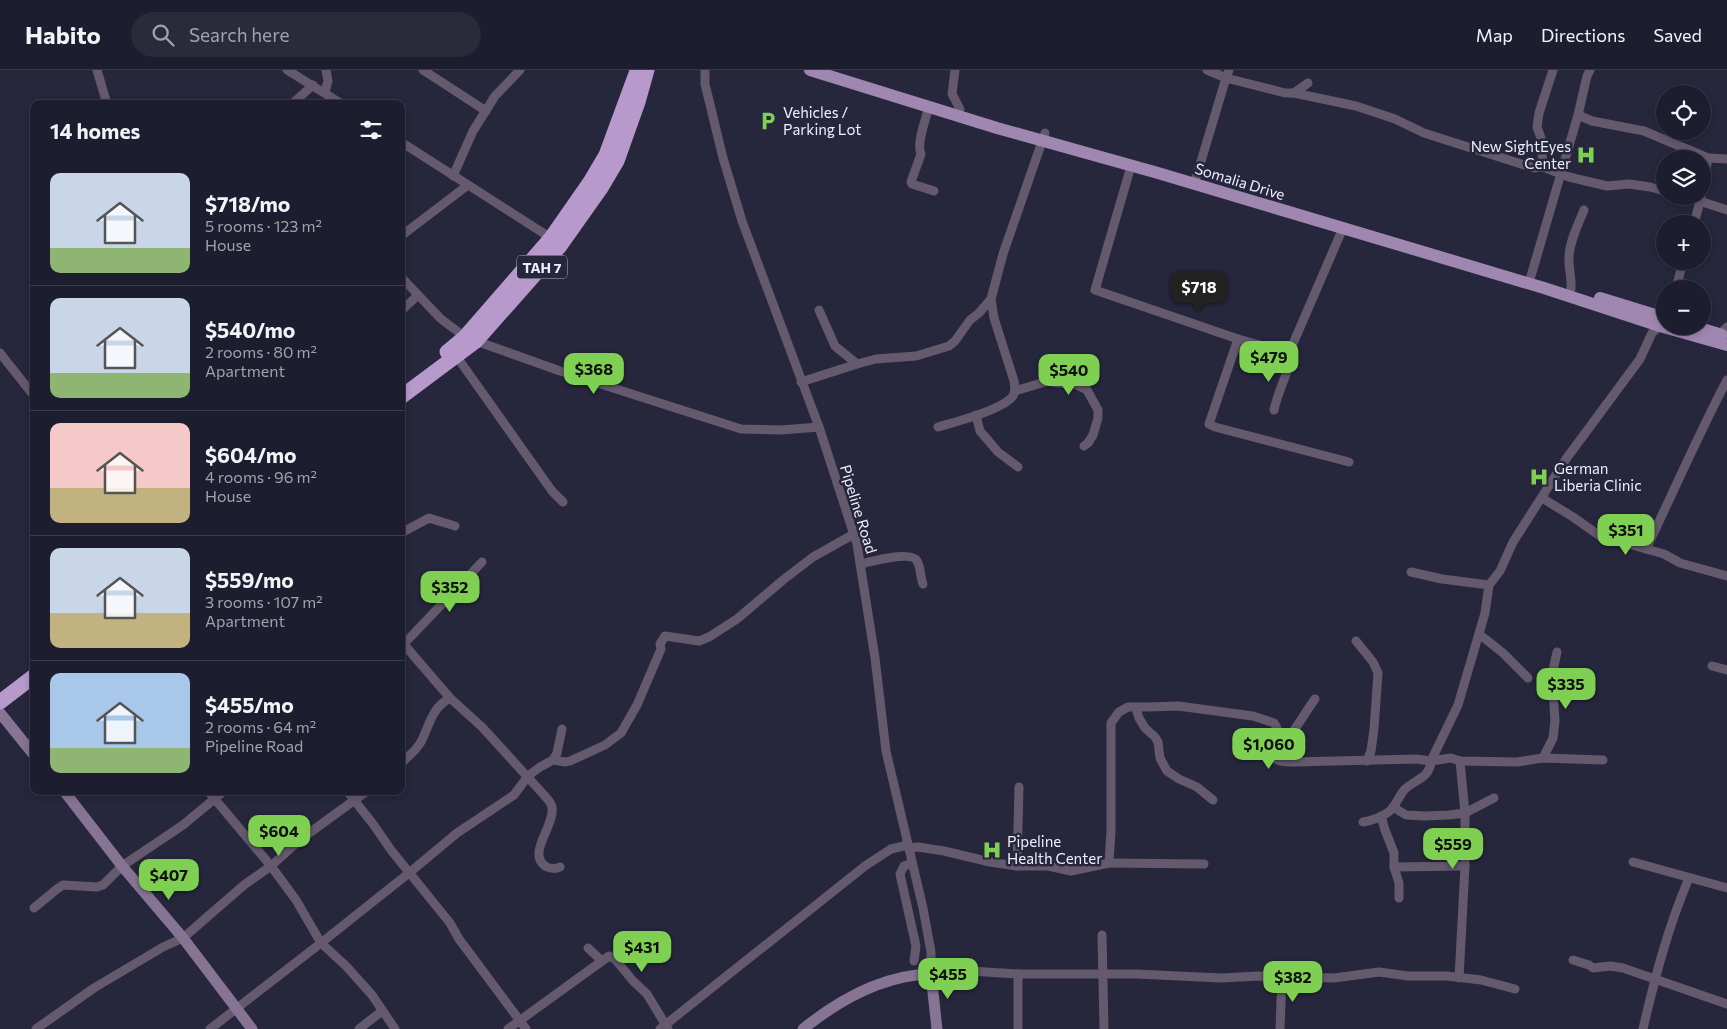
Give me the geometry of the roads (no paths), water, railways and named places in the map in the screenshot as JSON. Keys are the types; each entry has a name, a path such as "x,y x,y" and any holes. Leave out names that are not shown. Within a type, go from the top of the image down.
{"highway":[{"name":"TAH 7","path":"405,394 457,357 551,238 590,182 606,155 637,70"},
{"name":"TAH 7","path":"405,383 471,339 560,246 617,161 647,70"},
{"path":"0,702 30,679"},
{"path":"0,714 30,692"}],"main road":[{"name":"Somalia Drive","path":"810,70 929,107 1196,178 1531,276 1656,319"},
{"name":"Somalia Drive","path":"833,70 960,109 1131,166 1656,320"},
{"path":"1711,331 1725,336"},
{"path":"1711,333 1725,336"}],"street":[{"path":"97,70 106,100"},
{"path":"287,70 336,100"},
{"path":"325,92 328,80 326,70"},
{"path":"423,70 486,111"},
{"path":"453,176 473,132 495,96 520,70"},
{"name":"Pipeline Road","path":"705,70 705,84 723,158 742,220 802,382 854,534 875,658 886,751 909,846 931,952 937,1029"},
{"path":"955,70 952,94 960,109"},
{"path":"1207,70 1228,74 1285,93 1294,93 1356,106 1395,118 1424,133 1461,146 1534,168 1544,167 1561,174 1607,186 1629,184 1656,188"},
{"path":"1544,167 1538,127 1539,113 1553,70"},
{"path":"1531,276 1590,70"},
{"path":"1196,178 1228,74"},
{"path":"1294,93 1308,83"},
{"path":"296,100 313,85"},
{"path":"929,107 920,143 919,150 921,154 911,182 934,192"},
{"path":"1578,115 1592,122 1644,131 1689,150"},
{"path":"938,427 976,416 1004,403 1014,395 1014,381 994,318 992,299 994,285 1006,246 1044,137"},
{"path":"405,145 551,238"},
{"path":"1711,158 1727,159"},
{"path":"1131,166 1095,290 1238,339 1289,353"},
{"path":"405,233 468,185"},
{"path":"1711,203 1727,210"},
{"path":"1571,289 1569,256 1573,234 1584,210"},
{"path":"1274,410 1278,393 1290,366 1291,356 1289,353 1343,228"},
{"path":"405,281 441,318 471,339 560,371 648,400 688,410 741,429 818,428"},
{"path":"405,307 418,295"},
{"path":"802,382 857,364 916,356 948,346 955,341 970,320 992,299"},
{"path":"819,310 835,346 857,364"},
{"path":"1363,822 1381,816 1393,807 1405,789 1427,774 1430,761 1458,705 1479,634 1488,598 1489,585 1500,571 1513,542 1566,460 1640,359 1652,333 1656,329"},
{"path":"1238,339 1210,424 1349,462"},
{"path":"0,353 30,391"},
{"path":"457,357 552,491 563,502"},
{"path":"1646,549 1685,463 1727,380"},
{"path":"1015,391 1048,381 1075,384 1087,390 1098,410 1098,418 1093,435 1084,446"},
{"path":"976,416 980,431 998,452 1018,467"},
{"path":"1542,498 1600,536 1664,554 1680,563 1727,576"},
{"path":"405,531 429,518 454,526"},
{"path":"552,760 570,761 605,745 621,733 637,705 661,649 660,644 665,636 700,641 710,637 737,619 813,557 854,534"},
{"path":"860,564 906,556 914,558 917,561 923,584"},
{"path":"405,641 482,562"},
{"path":"1411,572 1442,579 1489,585"},
{"path":"431,590 444,603"},
{"path":"1479,634 1503,653 1528,678"},
{"path":"1356,641 1373,662 1378,672 1374,729 1371,751 1367,761"},
{"path":"405,647 450,698 528,776 552,806 551,822 547,827 544,841 540,845 538,852 540,860 545,866 556,869 560,867"},
{"path":"1543,758 1553,738 1552,675 1557,652"},
{"path":"1712,666 1727,670"},
{"path":"405,759 418,747 426,726 441,703 450,698"},
{"path":"1284,744 1296,729 1304,713 1315,700"},
{"path":"1109,863 1111,830 1111,723 1119,712 1128,708 1178,706 1253,716 1274,723 1290,759 1294,762"},
{"path":"1136,708 1145,728 1158,742 1160,758 1167,771 1197,787 1213,800"},
{"path":"0,714 30,749"},
{"path":"210,1029 322,943 457,833 514,795 528,776 540,766 552,760 557,753 562,729"},
{"path":"1258,746 1272,758 1279,761 1294,762 1416,759 1430,761 1450,758 1460,761 1517,762 1543,758 1603,760"},
{"path":"1459,978 1465,866 1465,813 1460,761"},
{"path":"1018,866 1020,787"},
{"path":"67,795 122,866 183,938 252,1029"},
{"path":"34,908 63,886 97,887 103,885 122,866 182,825 212,795 271,866 296,900 322,943 346,966 372,996 394,1029"},
{"path":"350,795 409,873 450,923 459,939 526,1029"},
{"path":"36,1029 94,988 163,947 183,938 301,839 361,795"},
{"path":"1393,807 1406,815 1425,816 1465,813 1494,798"},
{"path":"1381,816 1394,853 1394,867 1399,882 1399,898"},
{"path":"508,1029 609,956 615,959 646,994 664,1028 865,866 892,849 909,846 918,847 990,862 1018,866 1048,866 1072,870 1109,863 1204,864"},
{"path":"1633,862 1727,888"},
{"path":"912,863 904,866 900,874 916,946 914,961"},
{"path":"1394,867 1465,866"},
{"path":"1643,1029 1650,1005 1654,978 1675,911 1689,878"},
{"path":"1102,936 1104,1029"},
{"path":"588,948 602,961"},
{"path":"1573,960 1589,964 1593,968 1616,967 1654,978 1727,1004"},
{"path":"802,1029 844,1000 871,988 904,976 953,970 1018,974 1136,974 1222,978 1258,976 1334,978 1379,972 1408,976 1447,976 1481,980 1515,990"},
{"path":"1018,974 1018,1029"},
{"path":"1280,1029 1282,976"},
{"path":"358,1029 382,1012"}],"place":[{"name":"Vehicles / Parking Lot","path":"768,121"},
{"name":"New SightEyes Center","path":"1586,155"},
{"name":"German Liberia Clinic","path":"1539,477"},
{"name":"Pipeline Health Center","path":"992,850"}]}
